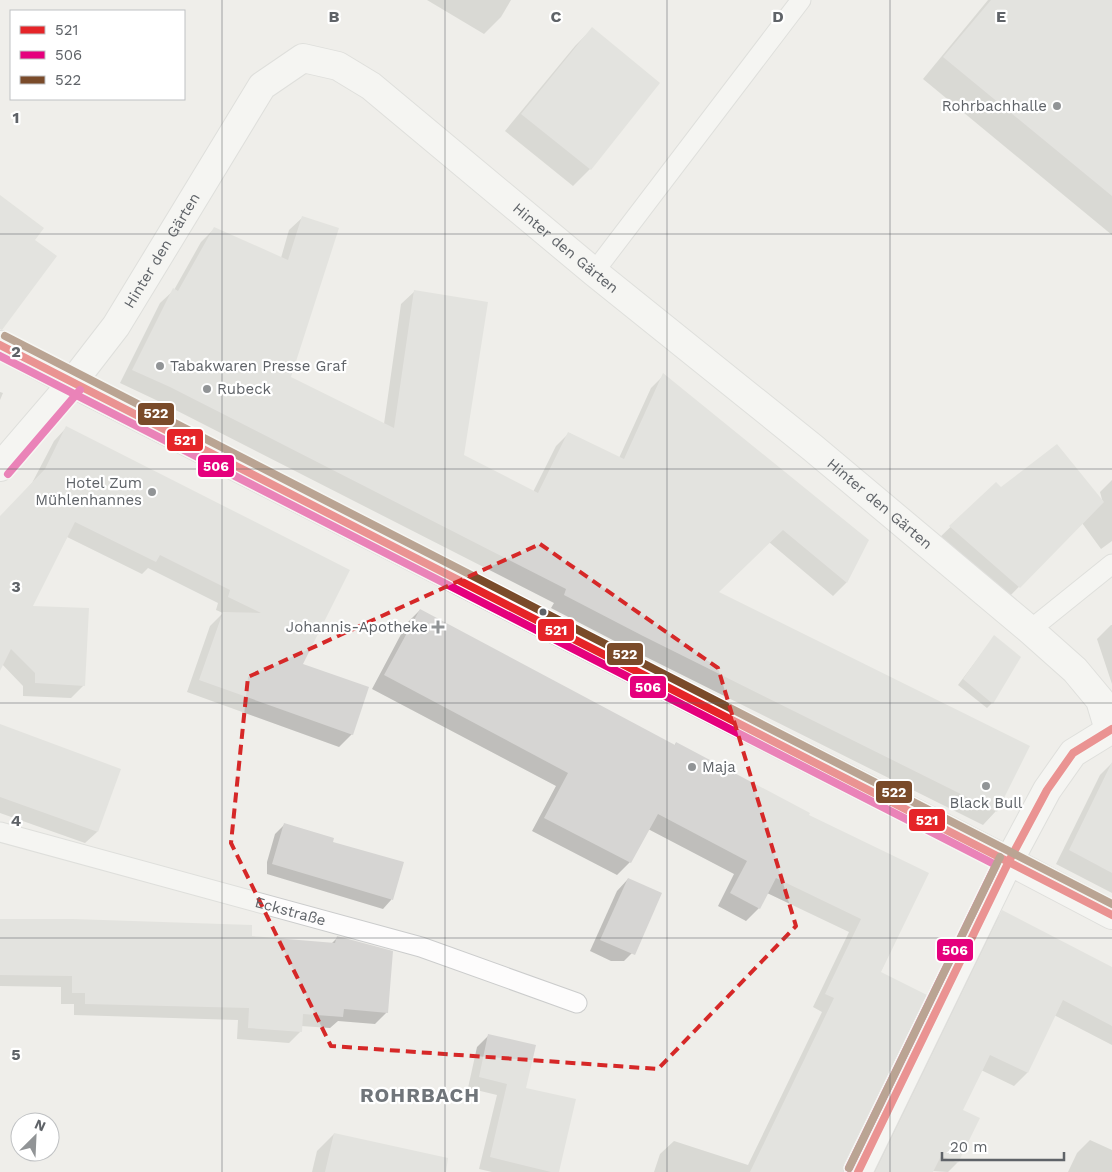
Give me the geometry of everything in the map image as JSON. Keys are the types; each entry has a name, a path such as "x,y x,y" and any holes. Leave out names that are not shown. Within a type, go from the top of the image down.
{"street":[{"name":"Hinter den Gärten","path":"72,383 116,326 262,86 303,58 338,66 371,86 594,272 813,448 1030,630 1075,670 1100,700 1110,729"},
{"path":"0,345 1112,915"},
{"path":"0,466 43,414 72,383"},
{"path":"858,1172 1008,861 1047,790 1072,753 1110,729"}],"lane":[{"path":"594,272 801,0"},
{"path":"1030,630 1112,564"},
{"name":"Eckstraße","path":"0,832 420,947 576,1003"}],"highlighted area":[{"path":"540,544 718,668 796,926 658,1069 331,1046 231,843 248,677"}],"building":[{"name":"Rohrbachhalle","path":"991,0 1112,0 1112,196 943,57"},
{"path":"592,27 660,83 591,170 521,114"},
{"path":"0,195 44,228 35,240 57,256 2,330 0,329"},
{"path":"302,216 339,228 291,377 394,428 414,290 488,302 464,455 538,493 568,432 624,459 663,373 869,540 847,583 783,530 719,592 1030,746 997,812 643,636 564,595 566,589 170,387 132,370 173,288 178,291 214,227 288,260"},
{"path":"66,426 350,570 303,664 369,687 353,735 199,680 223,612 261,613 228,597 230,590 160,555 156,562 75,522 33,606 89,608 85,686 35,683 35,673 11,649 0,671 0,516 45,469"},
{"path":"1057,444 1104,502 1020,588 949,526 996,482 1001,487"},
{"path":"420,609 675,745 676,742 810,813 809,815 929,873 881,972 927,995 844,1165 843,1172 750,1172 834,998 825,994 861,919 776,878 760,909 730,893 747,861 658,814 631,863 544,818 568,773 384,675"},
{"path":"994,635 1021,657 993,704 963,679"},
{"path":"0,724 121,769 98,832 0,797"},
{"path":"1112,762 1112,873 1069,850"},
{"path":"284,823 334,838 333,842 404,862 393,900 272,864"},
{"path":"628,878 662,893 635,955 600,940"},
{"path":"1002,910 1112,967 1112,1026 1063,1000 1028,1073 990,1055 963,1110 980,1118 958,1163 941,1156 933,1172 875,1172"},
{"path":"0,919 73,919 252,925 252,936 335,943 337,936 393,951 388,1013 344,1009 343,1017 303,1014 302,1032 248,1028 249,1008 85,1004 85,993 72,993 72,976 0,975"},
{"path":"488,1034 536,1045 526,1088 576,1099 559,1172 551,1172 490,1157 507,1084 479,1077"},
{"path":"334,1133 448,1158 446,1172 325,1172"}],"transit line":[{"name":"522","path":"5,336 1112,904"},
{"name":"521","path":"0,345 1112,915"},
{"name":"506","path":"0,356 996,865 849,1168"},
{"name":"506","path":"8,474 80,390"},
{"name":"521","path":"858,1172 1009,861 1047,790 1073,753 1112,729"},
{"name":"522","path":"849,1168 1000,857"}],"place":[{"name":"Rohrbachhalle","path":"1057,106"},
{"name":"Tabakwaren Presse Graf","path":"160,366"},
{"name":"Rubeck","path":"207,389"},
{"name":"Hotel Zum Mühlenhannes","path":"152,492"},
{"name":"Johannis-Apotheke","path":"438,627"},
{"name":"Maja","path":"692,767"},
{"name":"Black Bull","path":"986,786"}],"district":[{"name":"ROHRBACH","path":"420,1095"}]}
